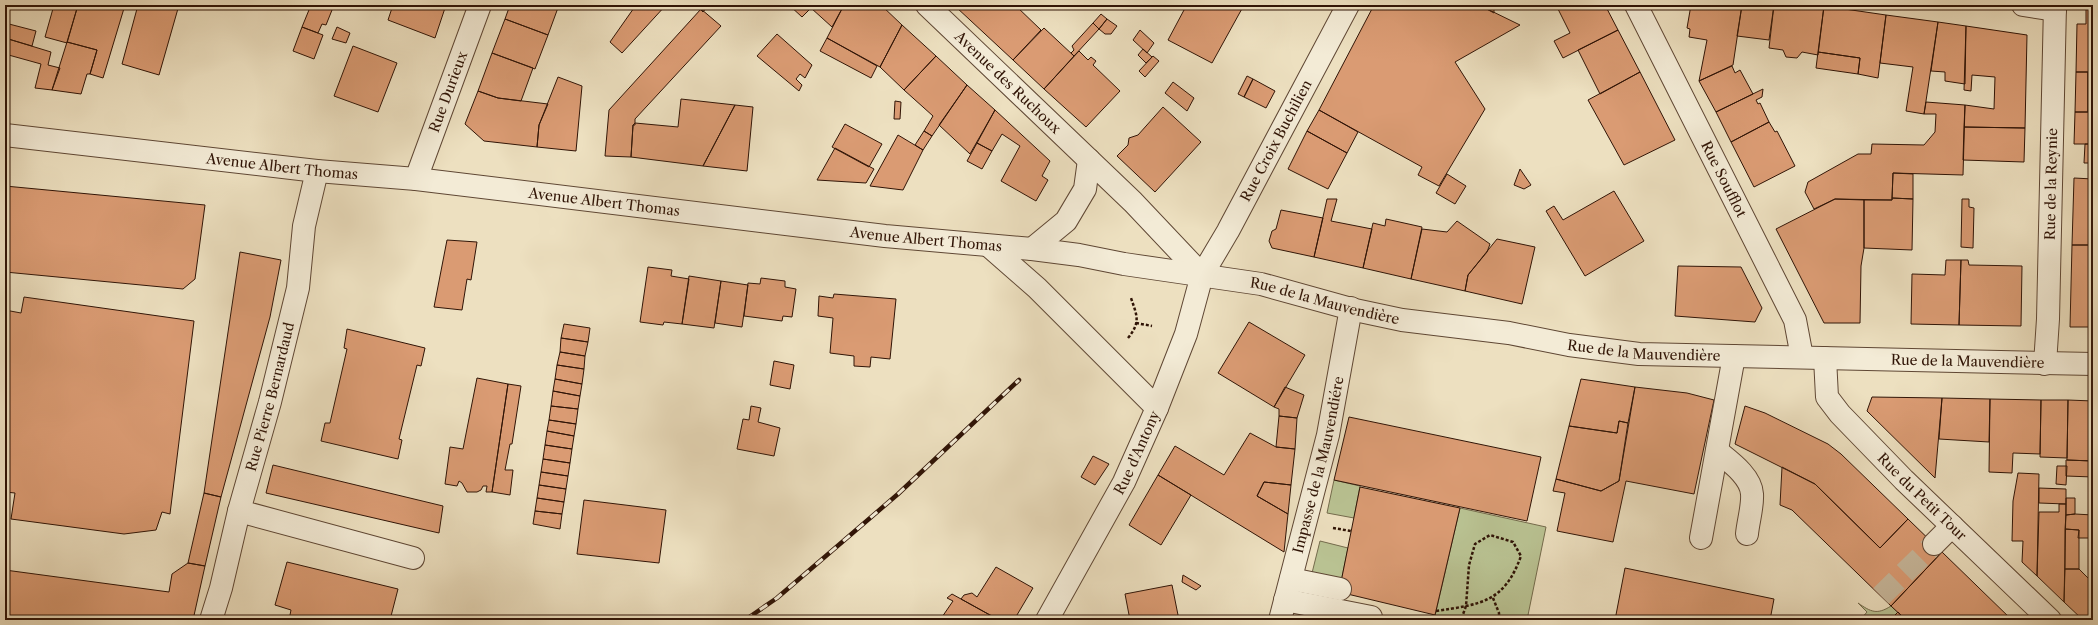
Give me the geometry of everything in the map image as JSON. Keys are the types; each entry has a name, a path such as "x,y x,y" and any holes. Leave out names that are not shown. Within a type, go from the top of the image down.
{"street":[{"name":"Rue Durieux","path":"416,179 480,5"},
{"name":"Avenue des Ruchoux","path":"927,5 1133,202 1202,275"},
{"name":"Rue Croix Buchilien","path":"1202,275 1228,231 1348,5"},
{"name":"Rue Soufflot","path":"1636,5 1796,320 1802,357"},
{"path":"2023,5 2055,7"},
{"name":"Rue de la Reynie","path":"2045,364 2048,319 2055,7"},
{"name":"Avenue Albert Thomas","path":"5,135 317,171 416,179 885,236 1032,249 1202,275"},
{"path":"1032,249 1066,221 1078,203 1085,189 1089,160"},
{"name":"Rue Pierre Bernardaud","path":"211,620 221,588 238,511 270,402 298,288 304,226 317,171"},
{"path":"989,246 1037,288 1157,408"},
{"name":"Rue de la Mauvendière","path":"1202,275 1261,284 1402,320 1509,333 1569,345 1639,354 2093,364"},
{"name":"Rue d'Antony","path":"1048,620 1124,482 1157,408 1186,334 1202,275"},
{"name":"Impasse de la Mauvendiére","path":"1283,610 1328,435 1351,308"},
{"path":"1701,538 1734,356"},
{"name":"Rue du Petit Tour","path":"1825,358 1827,397 1840,414 1904,480 2048,619"},
{"path":"1717,451 1736,467 1746,479 1753,493 1747,534"},
{"path":"238,511 413,558"},
{"path":"1934,544 1952,526"},
{"path":"1291,579 1340,589"},
{"path":"1283,610 1371,617"}],"path":[{"path":"1109,360 1134,331 1138,318 1131,298"},
{"path":"1136,323 1152,326"},
{"path":"1436,612 1466,606 1493,598 1514,574 1521,556 1513,542 1490,535 1475,544 1469,565 1466,606 1461,620"},
{"path":"1493,598 1499,613 1499,620"}],"green space":[{"path":"1334,480 1360,486 1354,518 1327,513"},
{"path":"1460,508 1546,527 1527,620 1434,620"},
{"path":"1320,541 1348,548 1341,582 1311,577"},
{"path":"1858,603 1867,609 1874,611 1882,611 1891,606 1898,612 1890,620 1860,620 1867,612"}],"building":[{"path":"54,5 78,5 67,43 45,37"},
{"path":"78,5 125,5 103,78 90,74 97,50 67,42"},
{"path":"138,5 179,5 159,75 122,64"},
{"path":"311,5 334,5 326,25 322,24 318,33 302,27"},
{"path":"393,5 446,5 435,38 388,20"},
{"path":"510,5 559,5 548,35 505,19"},
{"path":"636,5 666,5 622,53 610,42"},
{"path":"702,5 707,7 703,12 699,8"},
{"path":"789,5 844,5 832,27 811,8 802,17"},
{"path":"844,5 881,5 902,25 880,67 827,38"},
{"path":"958,5 1015,5 1041,30 1013,60 956,7"},
{"path":"1181,5 1244,5 1212,63 1168,40 1184,10 1180,7"},
{"path":"1374,5 1479,5 1520,25 1455,62 1485,109 1439,186 1418,175 1422,167 1319,110"},
{"path":"1479,5 1494,5 1494,13"},
{"path":"1556,5 1605,5 1618,30 1563,58 1554,41 1570,33"},
{"path":"1691,5 1742,5 1733,65 1699,81 1707,40 1689,37 1690,29 1687,28"},
{"path":"1742,5 1774,5 1769,40 1737,36"},
{"path":"1774,5 1824,6 1818,55 1802,52 1797,58 1786,57 1783,50 1769,48"},
{"path":"2086,5 2093,5 2093,144 2074,144 2075,112 2088,112 2088,72 2076,72 2077,24 2086,24"},
{"path":"1824,6 1886,15 1878,78 1858,74 1860,58 1818,52"},
{"path":"701,9 721,26 635,119 635,125 633,125 631,157 605,156 609,110"},
{"path":"1101,14 1107,19 1099,29 1093,23"},
{"path":"1886,15 1938,22 1924,114 1906,111 1913,67 1880,63"},
{"path":"505,19 548,35 535,69 492,53"},
{"path":"1107,19 1117,26 1111,34 1105,34 1099,29"},
{"path":"1938,22 1966,26 1965,84 1945,81 1945,72 1931,71"},
{"path":"1093,23 1099,29 1074,56 1071,53 1074,50 1072,46"},
{"path":"9,24 36,31 32,46 5,38"},
{"path":"902,25 936,56 904,90 880,67"},
{"path":"1966,26 2027,35 2025,128 1964,127 1965,105 1994,109 1995,77 1972,75 1971,91 1964,90"},
{"path":"302,27 323,35 314,59 293,51"},
{"path":"337,27 350,33 346,43 332,39"},
{"path":"1044,28 1074,56 1044,89 1013,60"},
{"path":"1140,30 1154,43 1147,53 1133,40"},
{"path":"1618,30 1640,72 1600,94 1578,50"},
{"path":"777,34 812,65 805,78 800,74 796,79 802,85 799,91 757,56"},
{"path":"5,38 51,52 48,65 60,68 52,90 35,88 41,64 5,54"},
{"path":"827,38 877,66 871,78 820,51"},
{"path":"67,42 97,50 90,74 87,74 81,94 52,90"},
{"path":"353,46 397,63 378,112 334,96"},
{"path":"1143,49 1152,57 1146,63 1138,55"},
{"path":"1079,51 1088,60 1091,57 1096,61 1093,65 1120,91 1086,127 1044,89"},
{"path":"1818,52 1860,58 1858,74 1816,68"},
{"path":"492,53 533,68 521,101 498,98 478,91"},
{"path":"936,56 967,85 932,136 924,131 933,116 904,90"},
{"path":"1153,56 1159,61 1145,77 1139,71"},
{"path":"1732,66 1735,73 1740,70 1753,94 1716,112 1699,81"},
{"path":"1640,72 1675,140 1624,165 1588,100"},
{"path":"2076,72 2088,72 2088,112 2075,112"},
{"path":"1247,76 1253,79 1244,97 1238,94"},
{"path":"558,77 582,86 576,151 537,147 539,125"},
{"path":"1253,79 1275,91 1266,108 1244,97"},
{"path":"1173,82 1194,98 1187,111 1165,93"},
{"path":"967,85 995,110 970,154 939,125"},
{"path":"1763,89 1762,97 1756,100 1758,104 1760,103 1769,122 1731,142 1716,112"},
{"path":"478,91 498,98 548,104 539,125 537,147 484,141 465,124"},
{"path":"681,99 735,105 703,166 631,157 633,125 635,123 678,127"},
{"path":"895,101 901,102 900,119 894,119"},
{"path":"1926,102 1965,105 1963,175 1893,173 1892,200 1835,199 1814,209 1805,192 1808,182 1858,154 1871,154 1872,144 1924,145 1935,132 1936,114 1924,114"},
{"path":"735,105 753,107 747,171 703,166"},
{"path":"1163,107 1201,142 1155,192 1117,156 1128,145 1129,138 1138,135"},
{"path":"995,110 1050,161 1042,176 1048,180 1036,201 1001,181 1020,146 1002,134 992,151 977,143"},
{"path":"1319,110 1358,132 1347,153 1307,131"},
{"path":"1769,122 1775,132 1777,131 1795,166 1754,187 1731,142"},
{"path":"845,124 882,144 869,167 832,147"},
{"path":"1964,127 2025,128 2024,162 1963,160"},
{"path":"924,131 932,136 923,150 915,145"},
{"path":"1307,131 1347,153 1328,189 1288,169"},
{"path":"898,135 923,150 903,190 870,186"},
{"path":"977,143 992,151 982,169 967,161"},
{"path":"2085,144 2093,144 2093,179 2089,179 2089,163 2084,163"},
{"path":"835,148 874,169 866,183 817,180"},
{"path":"1520,169 1531,185 1524,189 1514,185"},
{"path":"1893,173 1913,174 1913,199 1892,198"},
{"path":"1447,174 1466,186 1455,204 1436,193"},
{"path":"2074,178 2093,179 2093,245 2072,245"},
{"path":"5,186 205,205 195,279 183,289 5,272"},
{"path":"1614,191 1644,241 1585,276 1546,211 1554,206 1563,220"},
{"path":"1892,198 1913,199 1912,250 1864,248 1864,200 1892,200"},
{"path":"1327,199 1337,199 1331,221 1372,229 1363,268 1314,257"},
{"path":"1835,199 1864,200 1864,248 1861,266 1860,323 1824,323 1776,229"},
{"path":"1962,199 1969,199 1969,207 1974,208 1973,248 1961,247"},
{"path":"1281,210 1323,218 1314,257 1272,248 1269,241 1272,231 1276,229"},
{"path":"1386,219 1422,227 1411,279 1363,268 1373,223 1385,226"},
{"path":"1457,221 1490,244 1487,252 1468,275 1465,291 1411,279 1422,229 1447,232"},
{"path":"1497,239 1535,247 1522,304 1465,291 1468,275"},
{"path":"447,240 477,242 471,280 467,279 462,310 434,307"},
{"path":"2072,245 2093,245 2093,327 2070,327"},
{"path":"240,252 281,260 270,317 221,497 204,493"},
{"path":"1946,260 1961,260 1959,325 1911,324 1912,274 1945,275"},
{"path":"1961,260 1968,260 1969,265 2022,266 2021,326 1959,325"},
{"path":"1678,266 1741,267 1762,308 1755,322 1675,316"},
{"path":"648,267 672,270 671,276 689,279 682,324 664,322 663,325 640,322"},
{"path":"689,276 721,281 714,328 682,324"},
{"path":"761,278 785,281 785,287 796,289 792,317 783,316 782,321 744,316 748,283 760,284"},
{"path":"721,281 748,285 742,327 715,323"},
{"path":"834,294 896,299 890,359 871,357 870,367 854,366 854,356 830,353 833,318 818,316 819,296 833,298"},
{"path":"24,297 194,321 170,514 162,512 156,530 124,534 11,519 15,493 5,492 5,310 21,313"},
{"path":"1249,322 1305,355 1274,407 1218,373"},
{"path":"564,324 590,328 588,342 561,338"},
{"path":"347,329 425,348 421,366 417,365 399,439 402,440 398,459 321,441 325,423 330,423 347,349 344,348"},
{"path":"561,338 588,342 585,356 560,352"},
{"path":"560,352 585,356 584,369 557,365"},
{"path":"774,361 794,365 790,389 770,385"},
{"path":"557,365 584,369 582,384 555,379"},
{"path":"477,378 508,384 492,492 486,492 487,486 483,486 481,490 477,492 467,492 462,483 459,481 457,486 445,484 450,447 463,449"},
{"path":"555,379 582,384 580,396 553,391"},
{"path":"1581,379 1635,387 1628,423 1619,421 1617,433 1569,426"},
{"path":"508,384 521,386 512,444 510,444 505,470 513,470 510,495 492,492"},
{"path":"1285,387 1304,395 1297,418 1279,416 1279,409 1274,407"},
{"path":"1635,387 1687,393 1714,400 1694,494 1626,481 1613,542 1557,531 1565,493 1553,491 1556,479 1601,491 1619,481"},
{"path":"553,391 580,396 578,409 551,406"},
{"path":"1872,397 1942,398 1935,478 1867,411"},
{"path":"1942,398 1990,399 1989,442 1939,439"},
{"path":"1990,399 2041,400 2040,454 2013,453 2012,473 1989,472"},
{"path":"2041,400 2068,400 2067,458 2040,457"},
{"path":"2068,400 2093,401 2093,461 2067,460"},
{"path":"551,406 578,409 576,424 549,420"},
{"path":"751,406 761,408 758,422 780,428 774,456 737,449 743,419 749,420"},
{"path":"1745,406 1765,413 1828,444 1841,454 1908,519 1880,548 1815,484 1735,444"},
{"path":"1279,416 1297,418 1295,449 1276,447"},
{"path":"1349,417 1541,457 1527,521 1334,480"},
{"path":"549,420 576,424 574,436 547,431"},
{"path":"1619,421 1628,423 1619,481 1601,491 1556,479 1569,426 1617,433"},
{"path":"547,431 574,436 572,449 545,445"},
{"path":"1250,433 1276,447 1295,449 1291,485 1264,482 1257,496 1288,514 1284,552 1158,475 1175,446 1224,475"},
{"path":"545,445 572,449 570,463 543,459"},
{"path":"1093,456 1109,464 1095,485 1081,477"},
{"path":"543,459 570,463 568,476 541,472"},
{"path":"2066,460 2093,461 2093,477 2066,476"},
{"path":"273,465 443,506 439,533 266,493"},
{"path":"2057,466 2067,466 2066,485 2056,484"},
{"path":"1782,467 1815,484 1880,548 1908,519 1942,552 1891,606 1792,510 1780,505"},
{"path":"541,472 568,476 566,489 539,485"},
{"path":"2018,473 2039,474 2037,576 2022,562 2023,541 2012,541 2013,501"},
{"path":"1158,475 1191,495 1161,545 1129,525"},
{"path":"1264,482 1291,485 1288,514 1257,496"},
{"path":"539,485 566,489 564,502 537,498"},
{"path":"1360,487 1460,508 1435,615 1339,592"},
{"path":"2039,488 2066,489 2066,504 2039,503"},
{"path":"204,493 221,497 205,566 188,563"},
{"path":"537,498 564,502 562,514 535,511"},
{"path":"2066,498 2075,498 2075,514 2066,515"},
{"path":"584,500 666,510 659,563 577,554"},
{"path":"2059,504 2066,504 2064,602 2037,576 2039,512 2059,512"},
{"path":"535,511 562,514 560,529 533,524"},
{"path":"2066,515 2093,515 2093,538 2078,538 2079,530 2065,529"},
{"path":"2065,529 2079,530 2079,569 2065,569"},
{"path":"1942,552 2012,620 1906,620 1891,606"},
{"path":"287,562 398,589 390,620 289,620 291,610 275,605"},
{"path":"188,563 205,566 193,620 5,620 5,570 169,592 172,574"},
{"path":"996,567 1033,588 1014,620 999,620 961,599 964,595 972,593 977,597"},
{"path":"1625,568 1774,599 1770,620 1615,620"},
{"path":"2065,569 2079,569 2093,583 2093,620 2083,620 2064,602"},
{"path":"1183,575 1201,586 1196,590 1182,582"},
{"path":"1172,585 1179,620 1130,620 1125,594"},
{"path":"952,594 999,620 940,620 953,601 947,598"},
{"path":"1898,612 1906,620 1890,620"}],"tunnel":[{"path":"1881,596 1934,544"}],"railway":[{"path":"745,620 777,598 898,494 1019,380"}]}
